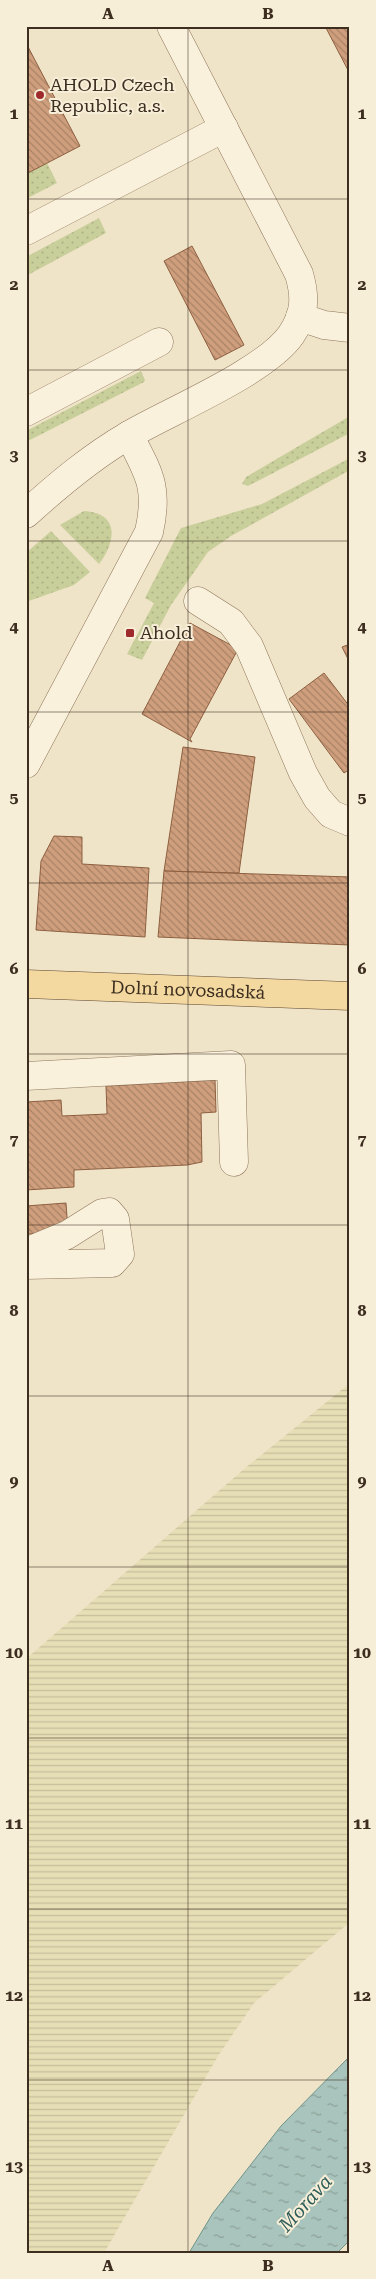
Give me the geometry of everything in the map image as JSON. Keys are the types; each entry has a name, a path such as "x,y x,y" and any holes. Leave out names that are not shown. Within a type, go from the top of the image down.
{"main road":[{"name":"Dolní novosadská","path":"26,984 350,996"}],"lane":[{"path":"26,514 87,462 129,435 266,358 290,336 300,317 304,292 299,274 171,26"},
{"path":"26,231 224,128"},
{"path":"300,317 324,325 350,328"},
{"path":"26,412 159,342"},
{"path":"26,764 149,532 154,504 154,491 150,476 129,435"},
{"path":"198,601 231,622 249,646 303,773 317,798 331,814 350,822"},
{"path":"26,1076 231,1065 234,1162"},
{"path":"26,1252 67,1235 102,1213 109,1212 115,1219 120,1254 112,1263 26,1265"}],"shaded area":[{"path":"350,1383 350,1922 254,2003 218,2056 104,2253 26,2253 26,1659 244,1469"}],"green space":[{"path":"47,163 57,183 26,199 26,174"},
{"path":"99,218 106,233 26,276 26,257"},
{"path":"141,371 144,382 26,442 26,431"},
{"path":"350,416 350,433 248,486 242,484 246,477"},
{"path":"350,458 350,470 231,536 208,552 171,605 142,660 127,654 154,603 145,598 181,528 262,504"},
{"path":"84,511 96,513 104,517 109,523 111,530 109,547 99,564 60,525"},
{"path":"51,531 90,572 74,585 26,602 26,553"}],"water":[{"name":"Morava","path":"350,2056 350,2240 337,2253 189,2253 213,2213 281,2126"}],"building":[{"path":"325,26 350,26 350,74"},
{"name":"AHOLD Czech Republic, a.s.","path":"26,43 80,146 26,174"},
{"path":"192,246 244,345 215,360 164,261"},
{"path":"190,623 240,650 237,651 190,739 192,742 142,714"},
{"path":"350,644 350,663 342,647"},
{"path":"324,673 350,707 350,769 344,773 289,699"},
{"path":"183,747 255,757 239,873 164,871"},
{"path":"54,836 82,837 82,864 149,868 145,937 36,930 41,861"},
{"path":"164,871 350,877 350,945 158,937"},
{"path":"215,1080 216,1112 201,1113 202,1162 187,1165 74,1170 74,1187 26,1190 26,1102 61,1100 62,1116 107,1114 106,1086"},
{"path":"66,1203 68,1231 28,1234 26,1206"}],"place":[{"name":"AHOLD Czech Republic, a.s.","path":"40,95"},
{"name":"Ahold","path":"130,633"}]}
